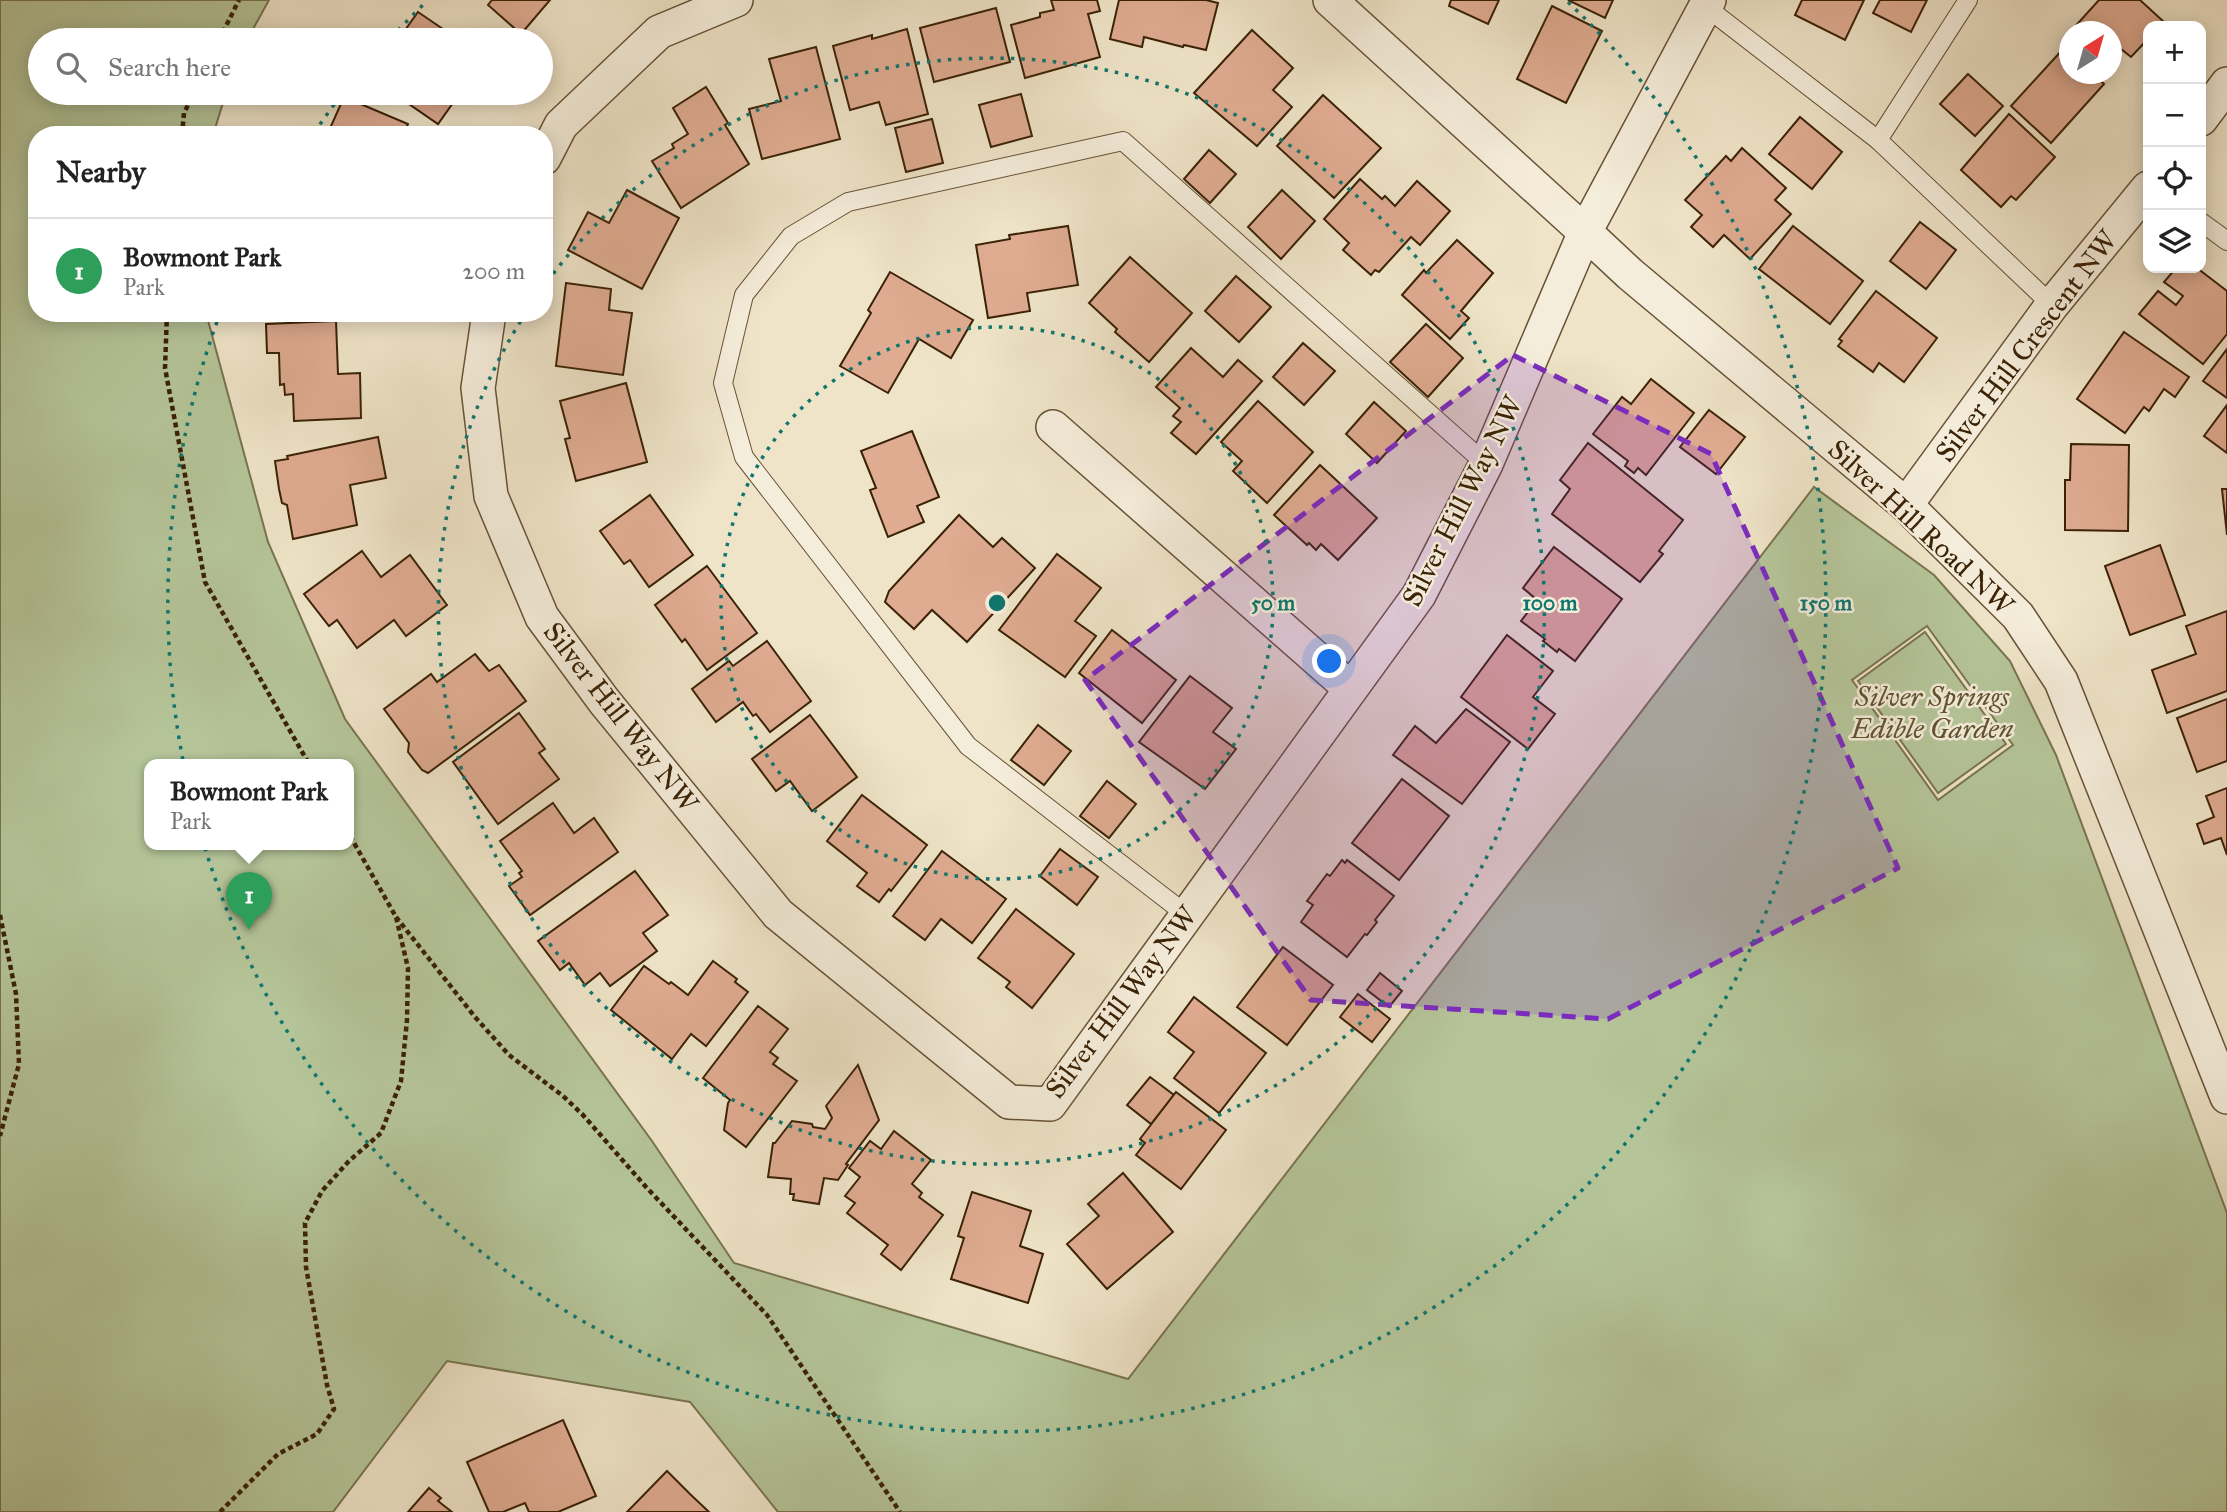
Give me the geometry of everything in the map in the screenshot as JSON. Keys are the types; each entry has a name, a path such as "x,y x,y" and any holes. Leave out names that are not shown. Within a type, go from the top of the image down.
{"street":[{"path":"553,141 561,125 659,32 736,0"},
{"path":"1330,0 1585,232"},
{"name":"Silver Hill Way NW","path":"488,322 478,388 491,496 542,617 604,701 778,914 1009,1102 1050,1104 1419,595 1486,464 1585,232 1707,4"},
{"path":"2206,112 2227,84"},
{"name":"Silver Hill Crescent NW","path":"1906,505 2052,305 2143,194"},
{"name":"Silver Hill Road NW","path":"1585,232 1630,274 1906,505 2018,616 2061,681 2227,1097"},
{"path":"1053,427 1350,688"}],"lane":[{"path":"1878,140 1968,0"},
{"path":"1707,4 1878,140 2052,305"},
{"path":"1187,915 968,746 744,457 723,383 744,295 791,236 848,202 1123,141 1486,464"},
{"path":"2206,226 2227,241"}],"path":[{"path":"225,28 239,0"},
{"path":"183,126 188,105"},
{"path":"167,322 165,368 205,582 306,759"},
{"path":"354,843 396,917 475,1017 509,1055 563,1096 583,1115 646,1187 767,1315 900,1512"},
{"path":"0,915 16,994 19,1064 0,1136"},
{"path":"220,1512 278,1454 317,1434 334,1409 327,1385 306,1266 305,1223 323,1191 349,1161 381,1133 401,1081 407,1020 408,968 396,917"}],"highlighted area":[{"path":"1513,355 1711,454 1898,868 1608,1019 1311,1000 1085,680"}],"green space":[{"path":"0,0 269,0 254,28 28,28 28,105 222,105 216,126 28,126 28,322 208,322 268,542 345,719 652,1141 734,1263 1128,1379 1814,487 1934,575 2010,661 2056,755 2227,1213 2227,1512 778,1512 690,1402 447,1361 333,1512 0,1512","holes":["1927,626 2013,745 1938,800 1852,680"]},
{"name":"Silver Springs Edible Garden","path":"1925,632 2006,744 1938,793 1858,681"}],"building":[{"path":"492,0 550,0 526,28 514,28 488,5"},
{"path":"1051,0 1097,0 1100,11 1088,14 1100,57 1025,78 1011,25 1054,10"},
{"path":"1119,0 1206,0 1218,3 1206,50 1144,37 1142,47 1110,39"},
{"path":"1451,0 1499,0 1488,24 1449,6"},
{"path":"1568,0 1613,0 1605,18"},
{"path":"1802,0 1864,0 1845,40 1795,15"},
{"path":"1880,0 1927,0 1911,32 1873,13"},
{"path":"2099,0 2140,0 2163,21 2143,21 2143,44 2131,57 2122,50 2122,21 2080,21"},
{"path":"1552,6 1602,31 1566,103 1517,79"},
{"path":"996,8 1010,62 934,82 920,28"},
{"path":"418,12 441,28 407,28"},
{"path":"907,29 928,114 886,125 879,102 850,110 833,46"},
{"path":"1252,30 1293,68 1273,90 1292,107 1257,146 1194,93"},
{"path":"816,47 840,139 762,159 749,109 781,101 769,59"},
{"path":"2059,53 2059,84 2104,84 2051,143 2011,106"},
{"path":"1968,74 2003,106 1975,136 1940,104"},
{"path":"706,87 749,164 681,208 652,161 674,148 672,144 688,134 673,108"},
{"path":"1021,94 1032,136 991,147 979,105"},
{"path":"1323,95 1381,148 1334,198 1277,146"},
{"path":"340,105 363,105 408,124 407,126 331,126"},
{"path":"410,105 451,105 438,124"},
{"path":"2009,114 2055,157 2016,200 2011,196 2001,207 1961,170"},
{"path":"1800,117 1842,152 1812,189 1769,154"},
{"path":"932,119 943,163 906,172 895,128"},
{"path":"1742,148 1786,188 1775,200 1791,214 1750,259 1724,235 1713,247 1691,227 1702,215 1685,200 1726,156 1731,161"},
{"path":"1209,150 1236,174 1210,203 1184,179"},
{"path":"1360,179 1382,199 1385,196 1395,206 1417,181 1450,211 1420,245 1411,237 1379,272 1375,270 1371,275 1343,250 1349,243 1324,219"},
{"path":"627,190 679,218 642,289 568,250 588,212 609,223"},
{"path":"1282,190 1315,221 1281,259 1248,227"},
{"path":"1920,222 1956,250 1926,289 1890,261"},
{"path":"1068,226 1078,285 1027,293 1030,311 988,318 976,245 1010,239 1009,235"},
{"path":"1793,226 1863,281 1830,324 1759,269"},
{"path":"1457,240 1493,273 1461,311 1469,318 1450,339 1402,295 1424,270 1426,273"},
{"path":"1130,257 1192,313 1149,362 1115,332 1117,329 1089,303"},
{"path":"890,272 973,320 951,358 919,339 888,393 840,366 871,313 868,310"},
{"path":"2172,273 2204,273 2227,291 2227,334 2203,364 2139,314 2158,291 2176,305 2183,296 2164,282"},
{"path":"1236,276 1271,307 1239,342 1205,311"},
{"path":"566,283 611,289 609,310 632,313 623,375 556,366"},
{"path":"1876,291 1937,338 1904,382 1879,363 1873,372 1838,346 1842,341 1839,339"},
{"path":"336,322 338,374 360,373 361,418 294,421 293,394 285,395 284,384 280,385 279,353 267,353 266,324"},
{"path":"1426,324 1463,358 1428,397 1390,362"},
{"path":"2124,332 2189,377 2175,397 2164,389 2149,411 2144,407 2125,433 2077,399"},
{"path":"1303,343 1335,371 1304,405 1273,377"},
{"path":"1191,348 1223,377 1238,360 1262,381 1196,454 1171,433 1181,422 1173,416 1180,408 1156,387"},
{"path":"2227,349 2227,398 2203,381"},
{"path":"1651,379 1694,413 1646,475 1638,468 1634,473 1625,466 1628,461 1593,434 1622,397 1631,404"},
{"path":"626,383 647,462 576,481 565,439 570,438 560,401"},
{"path":"1258,401 1313,452 1267,503 1233,471 1242,461 1221,442"},
{"path":"1374,402 1406,431 1377,463 1346,434"},
{"path":"2227,405 2227,453 2204,436"},
{"path":"1709,410 1745,437 1716,474 1680,447"},
{"path":"912,431 939,497 917,506 924,522 888,537 870,490 876,488 861,451"},
{"path":"378,437 386,478 350,485 357,525 293,539 287,505 282,503 275,461 288,459 287,456"},
{"path":"1588,443 1683,520 1659,551 1663,554 1640,582 1552,514 1570,489 1560,480"},
{"path":"2071,444 2129,445 2128,531 2065,530 2065,480 2070,480"},
{"path":"1320,465 1377,518 1338,560 1321,544 1316,550 1309,543 1307,545 1274,515"},
{"path":"2222,489 2227,489 2227,535"},
{"path":"650,495 693,555 649,587 630,560 624,564 600,531"},
{"path":"959,515 993,547 1002,538 1035,568 967,642 932,610 914,629 885,602 889,591"},
{"path":"2160,545 2185,615 2130,635 2105,566"},
{"path":"1554,547 1622,599 1575,661 1559,649 1557,652 1521,621 1537,600 1523,588"},
{"path":"362,551 381,577 410,555 447,605 406,636 394,620 357,648 337,620 329,626 304,594"},
{"path":"1057,554 1101,588 1075,621 1096,636 1065,677 999,630"},
{"path":"707,566 757,633 707,670 685,639 682,642 655,605"},
{"path":"2227,611 2227,691 2167,713 2152,670 2196,654 2186,626"},
{"path":"1112,630 1176,680 1142,723 1079,673"},
{"path":"1507,635 1553,671 1533,697 1555,714 1528,749 1461,697"},
{"path":"767,641 811,701 770,732 743,702 716,722 692,689 729,661 733,666"},
{"path":"475,654 489,671 499,665 526,701 428,773 422,770 408,752 409,743 384,709 431,674 437,682"},
{"path":"1190,676 1232,708 1213,732 1236,749 1205,789 1139,742"},
{"path":"2227,699 2227,761 2197,772 2177,718"},
{"path":"1466,709 1510,742 1462,804 1393,755 1415,726 1436,743"},
{"path":"519,713 545,749 539,753 559,779 498,824 453,762"},
{"path":"810,715 857,777 812,811 790,781 776,791 752,759"},
{"path":"1038,725 1071,751 1044,785 1011,760"},
{"path":"1402,779 1449,816 1399,880 1352,843"},
{"path":"1107,781 1136,804 1109,838 1080,816"},
{"path":"2227,788 2227,855 2221,838 2204,844 2197,824 2214,817 2206,796"},
{"path":"862,795 927,845 879,902 857,886 867,873 827,841"},
{"path":"553,803 574,833 594,818 618,852 530,915 509,886 522,877 519,873 522,871 500,841"},
{"path":"1060,849 1098,877 1077,905 1040,876"},
{"path":"942,851 1006,899 972,943 941,919 925,940 893,916"},
{"path":"1342,860 1345,863 1347,860 1394,896 1367,935 1365,934 1347,957 1301,922 1313,905 1307,901 1327,874 1330,876"},
{"path":"635,871 668,915 643,933 657,951 610,986 600,973 585,985 569,963 560,970 538,941"},
{"path":"1016,909 1074,954 1032,1008 1006,987 1010,982 978,958"},
{"path":"1283,947 1333,985 1287,1045 1237,1007"},
{"path":"713,961 737,979 735,982 748,992 706,1046 691,1034 672,1059 611,1010 644,966 688,995"},
{"path":"1380,973 1402,991 1389,1007 1367,990"},
{"path":"1358,994 1390,1019 1372,1042 1340,1017"},
{"path":"1194,997 1266,1053 1219,1113 1174,1078 1194,1052 1168,1032"},
{"path":"758,1006 788,1029 770,1052 778,1058 773,1064 797,1081 746,1147 724,1130 730,1100 703,1078"},
{"path":"858,1065 879,1120 846,1164 848,1165 838,1180 824,1178 819,1204 793,1200 794,1194 790,1194 791,1179 768,1177 773,1143 792,1121 825,1129 832,1118 826,1106"},
{"path":"1150,1077 1174,1095 1151,1124 1127,1105"},
{"path":"1176,1092 1226,1130 1181,1189 1136,1155 1145,1143 1140,1139"},
{"path":"894,1131 931,1160 912,1184 922,1193 919,1197 943,1215 901,1270 881,1254 888,1245 847,1213 855,1203 845,1196 860,1177 849,1168 870,1141 881,1149"},
{"path":"1123,1173 1173,1232 1107,1289 1067,1244 1099,1216 1088,1204"},
{"path":"972,1192 1031,1211 1020,1246 1043,1254 1028,1303 951,1279 964,1238 958,1236"},
{"path":"563,1420 596,1496 558,1512 529,1512 525,1503 503,1512 489,1512 467,1462"},
{"path":"667,1471 690,1494 709,1512 627,1512"},
{"path":"429,1488 441,1498 438,1501 452,1512 408,1512"}],"place":[{"name":"Bowmont Park","path":"249,930"}]}
